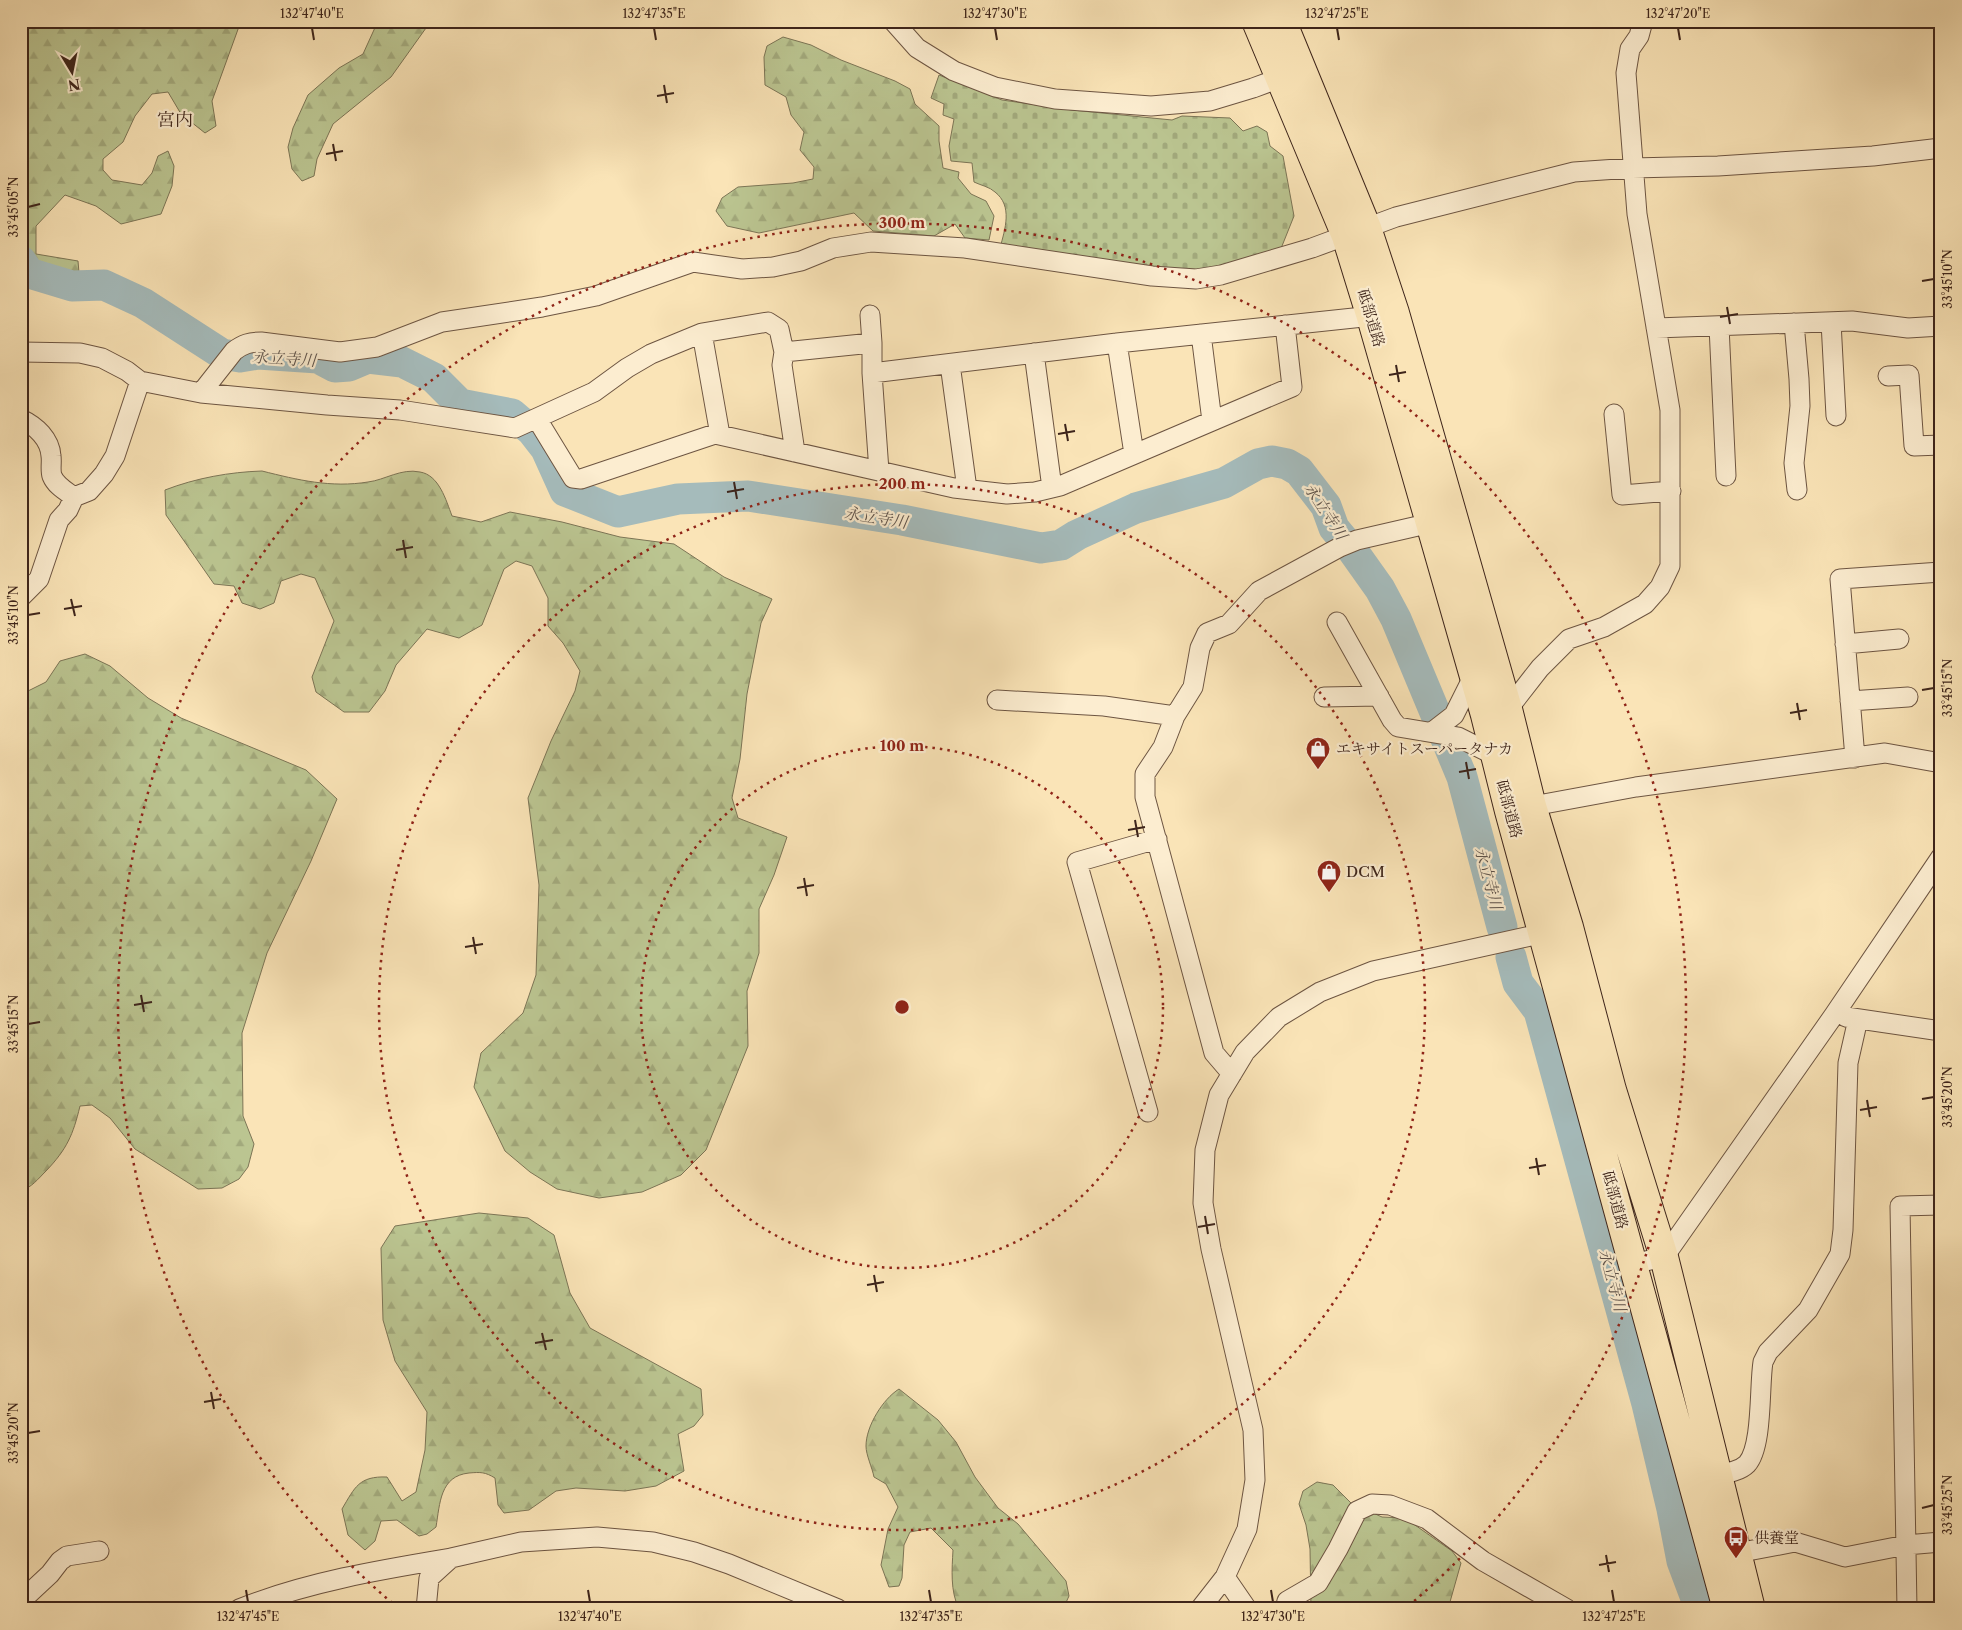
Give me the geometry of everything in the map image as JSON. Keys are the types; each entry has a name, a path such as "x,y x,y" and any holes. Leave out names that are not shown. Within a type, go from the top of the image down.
{"highway":[{"name":"砥部道路","path":"1256,21 1292,74"},
{"name":"砥部道路","path":"1282,21 1292,74 1356,232 1383,315 1496,712 1520,808 1556,930 1612,1090 1664,1257 1751,1609"},
{"name":"砥部道路","path":"1383,315 1431,523 1474,675 1496,712 1496,756 1520,808"},
{"name":"砥部道路","path":"1556,930 1632,1264 1727,1609"}],"street":[{"path":"893,21 917,48 954,71 995,87 1055,99 1151,106 1210,101 1292,74"},
{"path":"1496,712 1569,639 1604,627 1645,604 1660,587 1670,566 1670,410 1644,259 1632,168 1626,72 1630,49 1639,36 1643,21"},
{"path":"201,393 234,351 241,345 250,342 340,352 376,347 442,322 542,308 596,296 693,262 742,269 774,267 801,261 833,248 871,242 965,248 1152,276 1196,279 1221,275 1356,232 1396,217 1574,172 1844,158 1941,148"},
{"path":"872,373 1117,343 1383,315"},
{"path":"870,316 879,471"},
{"path":"1656,328 1852,321 1908,328 1941,326"},
{"path":"21,352 80,353 102,358 127,371 140,382 201,393 527,423 594,392 651,354 702,333 768,322 779,329 784,352 782,365 795,452"},
{"path":"1831,322 1838,416"},
{"path":"1794,323 1800,406 1794,463 1797,490"},
{"path":"527,423 573,478 581,480 715,434 954,488 1008,494 1035,492 1052,488 1292,387 1285,325"},
{"path":"1719,326 1726,476"},
{"path":"702,333 720,435"},
{"path":"1201,334 1212,421"},
{"path":"784,352 872,343"},
{"path":"1117,343 1134,454"},
{"path":"1034,354 1052,488"},
{"path":"950,364 967,489"},
{"path":"1888,376 1909,375 1914,446 1941,445"},
{"path":"21,597 39,579 59,520 68,510 74,497 89,491 104,474 115,456 140,382"},
{"path":"1614,414 1622,495 1671,491"},
{"path":"21,418 30,423 43,435 52,454 51,475 59,486 74,497"},
{"path":"1232,1074 1214,1053 1145,797 1145,774 1162,747 1175,716 1193,687 1200,648 1207,633 1229,624 1260,591 1340,547 1357,540 1431,523"},
{"path":"1855,758 1840,579 1941,572"},
{"path":"1337,622 1398,727 1458,737 1496,756"},
{"path":"1845,644 1899,640"},
{"path":"1432,732 1454,715 1474,675"},
{"path":"1324,697 1379,696"},
{"path":"1850,701 1908,697"},
{"path":"997,700 1104,706 1175,716"},
{"path":"1520,808 1636,787 1885,754 1941,763"},
{"path":"1148,1112 1077,862 1157,839"},
{"path":"1632,1264 1664,1257 1834,1015 1941,858"},
{"path":"1200,1609 1225,1577 1247,1529 1256,1480 1253,1430 1211,1249 1203,1203 1205,1150 1219,1096 1245,1052 1279,1017 1320,992 1373,971 1556,930"},
{"path":"1834,1015 1941,1032"},
{"path":"1692,1480 1739,1470 1748,1463 1758,1436 1763,1362 1768,1352 1808,1310 1840,1254 1843,1230 1848,1063 1858,1019"},
{"path":"1907,1609 1900,1206 1941,1205"},
{"path":"1285,1609 1286,1601 1318,1584 1338,1549 1356,1511 1372,1504 1390,1505 1426,1519 1483,1561 1567,1609"},
{"path":"239,1609 268,1597 336,1580 451,1558 521,1542 597,1538 653,1542 729,1564 838,1609"},
{"path":"1737,1553 1795,1542 1845,1557 1906,1545 1941,1542"},
{"path":"21,1600 67,1556 99,1551"},
{"path":"426,1609 429,1578 451,1558"},
{"path":"1225,1577 1247,1609"}],"green space":[{"path":"21,21 241,21 212,101 216,126 205,133 181,114 168,92 152,94 135,116 123,142 103,159 103,170 112,180 142,185 152,173 158,156 168,151 174,166 172,186 161,214 121,224 96,206 65,195 36,226 36,254 78,261 79,273 63,276 30,269 21,257"},
{"path":"378,21 431,21 391,77 333,124 317,159 314,176 302,181 292,169 288,147 293,128 308,95 339,68 363,54"},
{"path":"783,37 811,45 841,60 895,81 910,89 915,104 939,126 943,168 959,172 958,178 971,194 986,201 994,216 989,240 965,238 955,224 934,236 873,231 854,213 759,233 727,226 716,211 722,198 738,187 793,183 813,179 814,167 800,150 804,132 791,115 786,97 765,85 764,57 767,46"},
{"path":"939,75 1002,100 1072,110 1172,120 1182,116 1230,118 1243,131 1257,126 1267,132 1270,146 1283,156 1294,216 1280,251 1197,273 1000,248 1006,218 1004,204 993,190 974,182 972,163 951,161 949,146 954,119 943,115 944,104 931,98"},
{"path":"262,471 328,484 354,484 374,481 400,473 420,472 427,474 437,483 452,516 481,522 510,512 562,522 620,537 674,544 724,577 772,599 761,623 747,694 740,759 732,798 738,818 787,837 774,875 759,909 759,953 747,991 748,1046 706,1150 681,1175 642,1192 599,1198 557,1189 530,1172 505,1151 474,1087 481,1053 523,1013 536,975 539,885 528,798 551,741 575,691 580,671 563,643 548,626 548,598 532,566 516,561 504,569 482,625 459,638 427,629 396,665 385,691 369,712 344,712 316,692 312,677 334,621 315,578 301,574 281,581 274,603 260,609 242,603 234,586 214,584 166,515 165,490 213,476"},
{"path":"85,654 110,666 148,698 181,718 306,770 337,799 311,861 267,953 242,1033 243,1116 254,1144 248,1167 239,1179 222,1188 198,1189 135,1149 110,1118 92,1105 80,1106 72,1134 59,1156 35,1183 21,1191 21,691 26,692 46,682 60,661"},
{"path":"479,1213 528,1218 554,1235 570,1293 590,1328 701,1389 703,1415 694,1426 678,1434 684,1471 656,1486 625,1491 576,1488 556,1491 529,1510 504,1513 498,1505 495,1478 483,1473 459,1475 452,1479 443,1492 436,1527 427,1534 419,1536 397,1520 381,1521 375,1541 365,1550 348,1535 342,1509 359,1484 370,1478 387,1477 402,1501 416,1492 425,1450 427,1412 395,1361 383,1320 381,1248 395,1226"},
{"path":"899,1389 938,1420 956,1442 975,1477 998,1508 1018,1524 1066,1581 1069,1596 1063,1609 959,1609 953,1587 953,1550 931,1528 910,1532 904,1545 902,1578 899,1586 889,1587 881,1565 888,1529 898,1507 886,1484 874,1477 866,1446 869,1430 876,1414 887,1399"},
{"path":"1317,1482 1333,1485 1351,1503 1382,1517 1405,1518 1452,1551 1461,1563 1448,1609 1401,1609 1400,1607 1377,1605 1363,1609 1311,1609 1310,1549 1306,1525 1299,1504 1303,1491"}],"waterway":[{"name":"永立寺川","path":"21,261 29,273 72,286 104,285 143,303 222,354 240,357 258,354 318,358 335,367 349,366 368,358 402,362 434,378 460,404 512,414 532,431 546,449 565,491 618,512 678,499 748,496 902,520 1041,548 1061,545 1077,535 1136,508 1224,483 1258,464 1272,461 1287,464 1299,471 1326,506 1334,528 1380,589 1396,619 1462,777 1502,927"},
{"name":"永立寺川","path":"1511,957 1518,983 1539,1011 1647,1404 1672,1509 1682,1561 1700,1609"}],"place":[{"name":"エキサイトスーパータナカ","path":"1318,770"},
{"name":"DCM","path":"1329,893"},
{"name":"供養堂","path":"1736,1559"}],"district":[{"name":"宮内","path":"175,120"}]}
